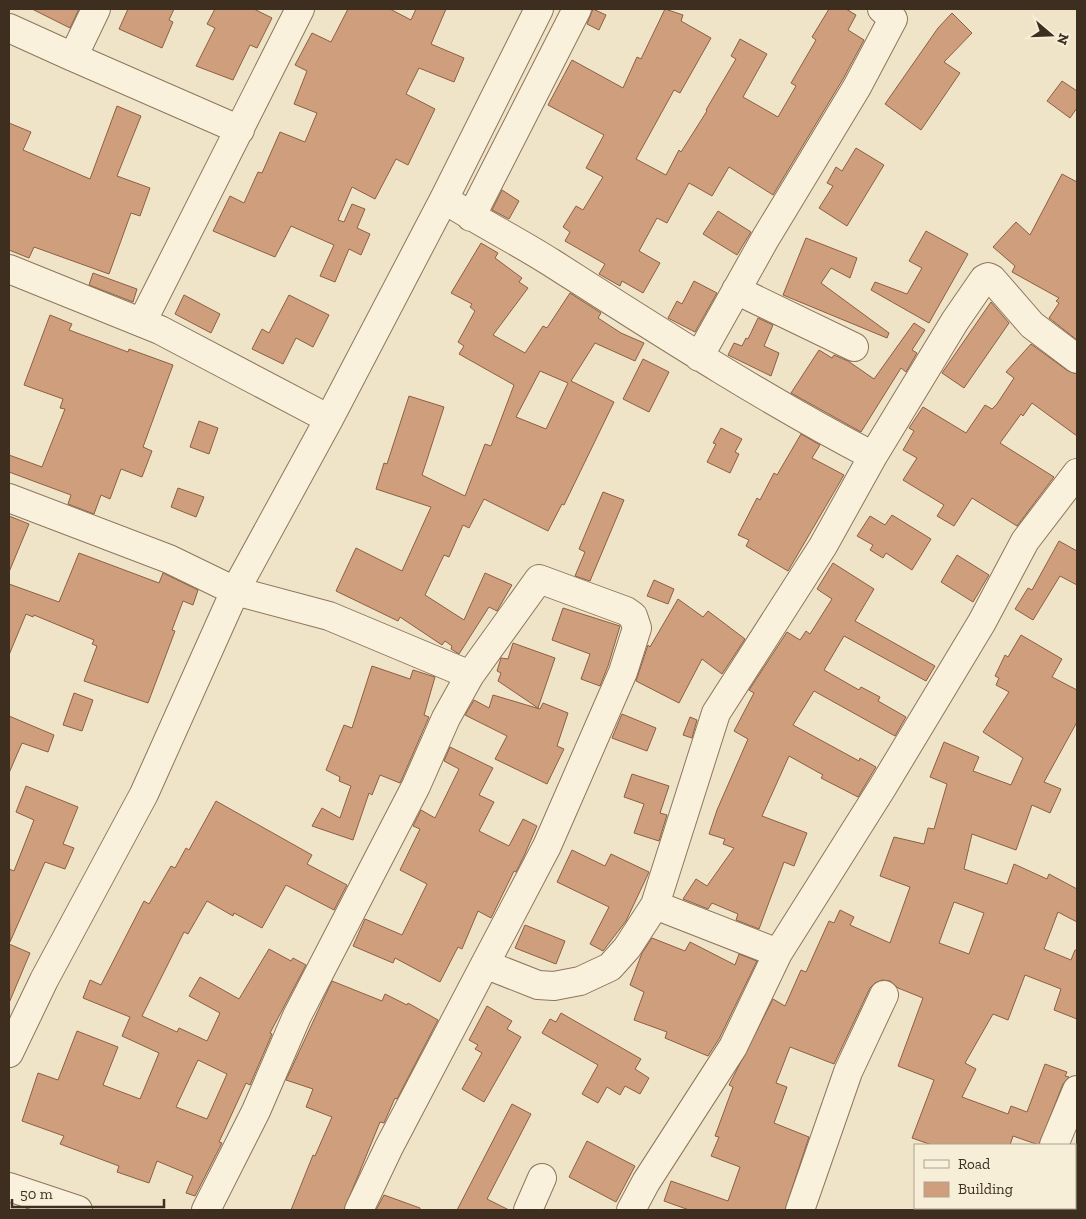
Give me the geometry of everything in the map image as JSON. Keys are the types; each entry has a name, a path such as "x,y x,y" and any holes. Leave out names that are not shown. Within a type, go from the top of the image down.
{"street":[{"path":"73,57 96,9"},
{"path":"142,322 300,9"},
{"path":"9,1053 44,980 144,794 235,591 329,419 444,199 539,9"},
{"path":"471,217 577,9"},
{"path":"700,357 736,290 857,87 893,19 882,9"},
{"path":"9,28 240,130"},
{"path":"522,42 553,57"},
{"path":"444,199 471,217 546,259 802,420 873,456"},
{"path":"9,269 142,322 329,419"},
{"path":"486,965 538,985 554,986 580,981 610,967 628,948 655,906 716,713 823,546 873,456 955,321 984,279 988,277 992,279 1032,325 1077,359"},
{"path":"736,290 854,347"},
{"path":"631,1210 646,1182 732,1047 778,953 882,788 977,630 1025,541 1077,473"},
{"path":"9,498 169,559 235,591 329,616 470,675"},
{"path":"206,1210 256,1111 297,1016 331,947 385,849 446,718 470,675 539,579 626,611 633,616 637,628 623,672 548,846 518,898 486,965 389,1147 360,1210"},
{"path":"655,906 778,953"},
{"path":"800,1210 848,1072 884,995"},
{"path":"1065,1133 1077,1090"},
{"path":"528,1210 542,1178"},
{"path":"9,1187 78,1210"}],"building":[{"path":"32,9 79,9 70,28"},
{"path":"128,9 174,9 169,20 173,22 162,48 119,29"},
{"path":"215,9 254,9 272,18 257,48 250,45 233,80 196,66 215,28 207,24"},
{"path":"348,9 390,9 411,20 416,9 446,9 431,44 464,58 454,82 419,68 406,94 435,109 408,165 396,159 375,199 352,187 338,220 344,222 352,204 365,209 357,228 370,234 361,255 349,249 335,282 320,276 334,245 291,226 275,257 213,231 230,196 244,203 258,172 262,173 280,132 305,142 317,113 294,104 307,71 295,65 312,33 331,42"},
{"path":"593,9 606,15 599,30 587,24"},
{"path":"665,9 683,15 681,21 711,38 680,93 674,90 636,159 666,175 679,150 681,152 707,111 736,59 731,56 740,39 767,54 743,97 778,117 796,86 791,83 816,40 812,37 829,9 846,9 856,15 848,30 864,40 843,79 773,195 729,167 712,196 689,183 667,223 657,218 639,251 660,263 643,293 622,281 620,286 599,274 605,264 565,241 570,232 563,227 576,206 583,210 603,177 586,168 604,135 548,105 572,60 623,88 637,57 641,59"},
{"path":"952,13 972,33 944,62 960,73 921,130 885,104 938,28"},
{"path":"1062,81 1077,91 1077,108 1070,118 1047,101"},
{"path":"117,106 141,116 117,176 150,188 140,216 131,213 109,274 34,247 29,258 9,250 9,123 31,132 23,150 90,179"},
{"path":"856,148 884,165 847,226 819,208 833,186 827,183 836,167 842,171"},
{"path":"1062,174 1077,182 1077,340 1049,318 1059,303 1056,301 1059,298 1012,272 1015,266 993,247 1016,222 1030,235"},
{"path":"502,190 519,201 509,219 492,210"},
{"path":"718,211 751,232 737,255 703,234"},
{"path":"926,231 968,254 929,323 871,290 875,282 907,294 922,268 909,261"},
{"path":"806,238 857,258 850,278 831,268 821,283 889,333 887,338 783,295"},
{"path":"481,243 498,253 495,258 522,278 519,282 528,288 493,335 525,353 543,326 547,328 570,293 601,313 598,318 621,333 644,343 635,361 595,343 571,381 614,402 564,505 562,504 548,531 484,499 469,528 463,525 449,557 444,555 425,595 464,620 485,573 512,585 497,611 489,607 459,654 451,649 452,646 445,641 442,645 400,617 398,621 336,591 356,548 402,571 431,507 376,489 384,463 387,464 409,396 444,407 422,475 465,496 485,444 491,446 514,385 459,354 464,346 458,342 475,311 470,307 472,304 451,293","holes":["540,371 568,383 546,429 516,417"]},
{"path":"93,273 137,289 133,302 89,285"},
{"path":"694,281 717,293 695,332 668,318 677,301 682,304"},
{"path":"184,295 220,314 211,333 175,314"},
{"path":"289,295 329,315 313,347 296,338 283,364 252,349 262,329 269,333"},
{"path":"991,302 1009,323 964,388 942,373"},
{"path":"50,315 72,324 69,330 128,352 129,349 173,365 143,447 152,451 142,477 121,469 110,499 101,495 94,514 68,504 71,495 9,472 9,455 42,467 65,409 60,408 63,399 24,385"},
{"path":"758,318 773,325 764,346 779,353 771,376 728,355 734,343 742,346 746,338 748,339"},
{"path":"914,323 925,330 912,350 917,353 906,372 901,368 861,432 791,393 819,350 832,358 834,355 848,361 874,379"},
{"path":"1031,344 1068,371 1077,374 1077,436 1032,403 1023,416 1021,414 1000,443 1054,477 1017,526 972,498 954,526 937,516 944,505 903,480 917,458 903,450 914,431 909,428 923,407 966,433 985,405 992,409 997,404 1014,378 1006,372"},
{"path":"643,359 669,372 649,412 623,399"},
{"path":"199,421 218,428 209,454 190,447"},
{"path":"721,428 742,439 735,452 739,454 730,473 707,462 716,444 713,443"},
{"path":"801,434 820,445 812,458 844,475 788,571 746,546 749,540 738,535 757,498 760,500 774,473 777,475"},
{"path":"178,488 204,497 196,517 171,507"},
{"path":"603,492 624,500 590,581 575,576 585,552 579,549"},
{"path":"892,515 931,539 912,570 886,553 883,558 870,550 873,545 857,536 870,516 885,525"},
{"path":"9,516 29,524 9,572"},
{"path":"1059,541 1077,551 1077,585 1060,576 1033,620 1015,609 1028,588 1032,590"},
{"path":"79,553 159,583 163,573 198,590 193,605 183,601 172,630 175,631 148,703 84,681 97,646 92,644 94,640 34,615 33,617 26,614 9,655 9,584 59,602"},
{"path":"957,555 989,575 973,602 941,582"},
{"path":"833,563 874,589 855,621 935,666 926,681 844,636 824,670 859,690 861,687 880,697 878,701 906,717 895,736 814,691 793,725 859,761 860,758 876,767 858,797 821,778 823,775 789,756 762,816 807,833 794,866 784,862 759,929 736,920 738,914 712,903 708,909 683,899 696,879 707,886 734,848 723,844 725,839 709,834 717,810 748,739 734,731 754,693 749,690 787,632 800,640 806,631 810,634 832,599 817,589"},
{"path":"654,580 674,589 668,604 647,596"},
{"path":"678,599 703,617 708,611 745,639 722,674 702,659 679,703 636,681 648,645 650,647"},
{"path":"563,608 620,626 600,686 581,679 590,654 552,640"},
{"path":"1021,635 1062,659 1052,677 1077,690 1077,722 1044,782 1061,789 1050,813 1032,805 1016,850 972,834 964,869 1007,884 1014,864 1047,879 1049,874 1077,889 1077,922 1058,912 1044,949 1071,960 1075,950 1077,950 1077,1019 1054,1010 1061,989 1025,975 1008,1020 993,1014 965,1063 976,1069 962,1097 1008,1114 1011,1106 1027,1112 1045,1064 1067,1072 1065,1076 1069,1077 1063,1084 1039,1144 1013,1136 1010,1144 929,1144 912,1138 934,1080 898,1066 923,998 898,988 890,981 882,980 870,988 834,1064 790,1047 776,1083 787,1087 774,1123 809,1137 785,1210 689,1210 664,1201 671,1181 728,1201 740,1167 711,1156 719,1137 715,1136 733,1087 729,1085 773,999 785,1006 801,970 806,972 829,921 834,923 840,910 854,917 850,925 890,943 910,887 880,876 894,837 924,844 928,828 934,829 947,784 930,777 944,742 979,757 973,771 1011,785 1023,758 983,732 1009,692 996,685 999,678 995,676 1005,655 1008,657","holes":["954,902 984,913 969,954 939,943"]},
{"path":"513,643 555,658 538,708 498,681 501,673 497,671 501,658 508,659"},
{"path":"372,666 410,679 413,670 435,677 424,715 429,717 400,783 380,775 372,795 369,793 353,840 312,826 322,808 340,818 351,786 339,781 340,777 326,770 344,725 352,728"},
{"path":"74,693 93,700 82,731 63,725"},
{"path":"493,695 540,709 543,703 568,713 557,746 564,749 547,784 495,759 507,736 465,715 474,700 489,708"},
{"path":"622,714 656,728 647,751 612,738"},
{"path":"9,716 54,735 48,752 22,743 9,773"},
{"path":"690,717 697,720 692,738 683,735"},
{"path":"450,747 493,768 479,795 494,802 479,831 509,846 523,819 537,826 516,872 514,871 491,918 478,911 462,949 458,947 440,982 395,958 393,963 353,946 365,919 402,935 427,884 400,870 420,829 413,826 421,810 435,818 459,769 444,761"},
{"path":"632,774 669,786 660,813 667,815 659,841 634,833 644,804 624,797"},
{"path":"26,786 78,807 63,844 74,848 65,869 45,862 10,942 9,869 14,871 34,820 16,812"},
{"path":"216,801 312,855 307,864 347,885 334,910 286,885 262,928 234,913 233,916 207,901 188,934 184,932 142,1016 177,1032 179,1028 207,1041 220,1013 189,996 200,977 239,999 269,949 291,961 293,958 306,965 270,1033 272,1034 250,1085 246,1083 219,1142 222,1143 195,1196 186,1193 193,1176 157,1161 149,1183 117,1172 119,1166 60,1144 64,1136 22,1121 38,1073 58,1080 77,1031 118,1047 103,1085 140,1099 159,1053 122,1036 130,1017 83,998 90,980 101,985 144,901 149,904 171,866 175,868 186,848 189,850","holes":["198,1060 227,1074 207,1119 176,1107"]},
{"path":"572,850 605,866 611,854 649,872 626,921 603,951 590,944 609,907 557,882"},
{"path":"525,925 565,941 556,964 515,948"},
{"path":"652,938 685,951 690,942 735,965 739,954 757,961 719,1039 708,1056 665,1038 667,1032 634,1020 644,992 630,985 642,953"},
{"path":"9,944 30,953 9,1003"},
{"path":"332,981 382,1001 385,994 407,1005 408,1003 438,1020 397,1099 395,1098 384,1123 380,1122 344,1210 291,1210 313,1155 315,1156 332,1117 306,1107 313,1089 286,1080"},
{"path":"487,1006 512,1021 507,1029 521,1037 484,1102 462,1089 482,1053 475,1049 478,1045 469,1040"},
{"path":"561,1013 641,1059 635,1069 649,1078 640,1094 625,1086 620,1095 607,1087 598,1103 582,1094 598,1065 542,1033 550,1019 556,1022"},
{"path":"512,1104 531,1114 487,1199 509,1210 457,1210"},
{"path":"587,1141 635,1166 616,1202 569,1177"},
{"path":"384,1195 420,1208 420,1210 376,1210"}]}
